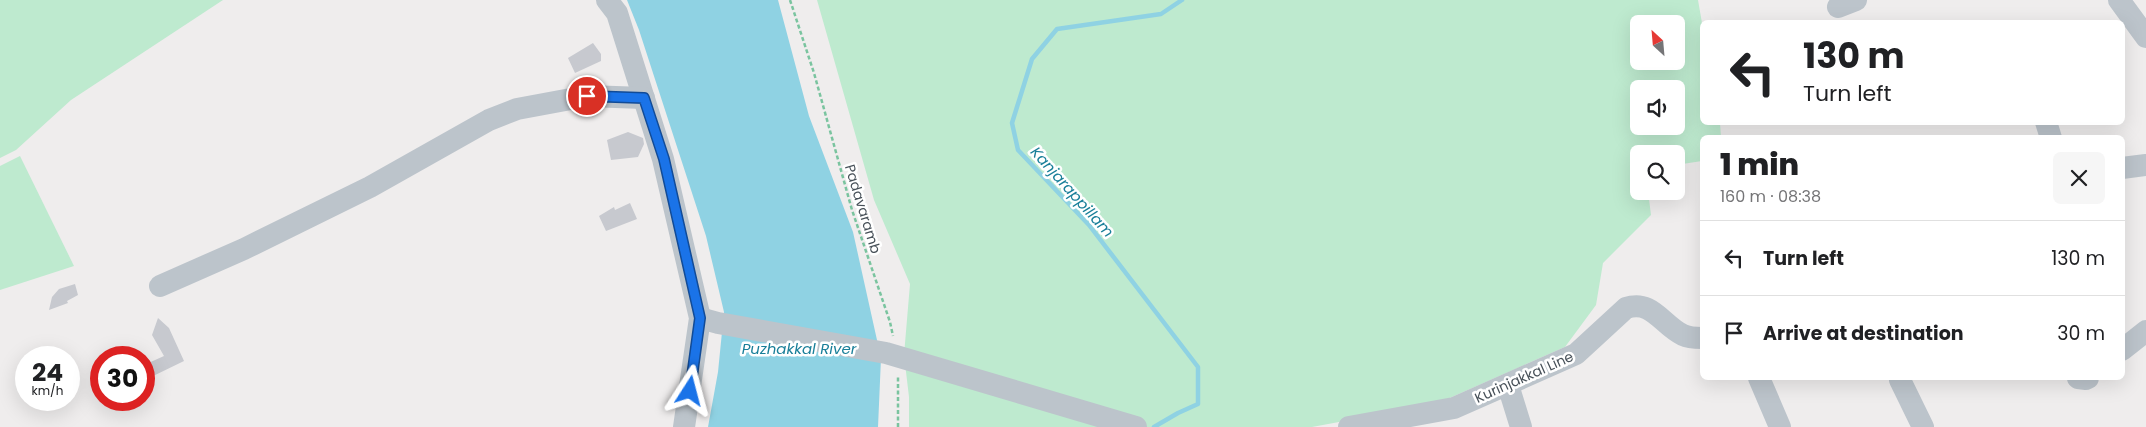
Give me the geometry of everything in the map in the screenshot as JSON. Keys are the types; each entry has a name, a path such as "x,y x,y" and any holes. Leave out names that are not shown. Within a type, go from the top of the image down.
{"street":[{"path":"606,0 617,12 664,159 709,320 684,427"},
{"path":"2119,0 2146,37"},
{"path":"160,286 244,250 370,187 488,120 517,109 587,96 644,98"},
{"path":"2125,168 2146,164"},
{"name":"Kurinjakkal Line","path":"1349,427 1454,408 1508,385 1576,354 1626,308 1635,305 1645,306 1683,335 1700,338"},
{"path":"709,320 892,355 1134,426"},
{"path":"2125,348 2146,331"},
{"path":"1760,380 1780,427"},
{"path":"1900,380 1923,427"},
{"path":"1508,385 1521,427"}],"path":[{"name":"Padavaramb","path":"790,0 814,73 852,210 890,322 892,355 899,383 898,427"}],"green space":[{"path":"0,0 223,0 71,100 16,150 0,158"},
{"path":"817,0 1698,0 1701,20 1700,125 1720,125 1721,135 1700,135 1700,161 1685,164 1685,145 1630,145 1630,200 1649,200 1651,215 1603,263 1596,305 1565,347 1436,404 1312,427 909,427 909,397 904,355 910,284 874,200"},
{"path":"20,156 74,266 0,290 0,166"}],"water":[{"name":"Puzhakkal River","path":"627,0 778,0 809,116 853,232 881,358 878,427 708,427 718,372 724,312 706,236 639,30"}],"building":[{"path":"593,43 601,54 601,61 575,73 568,58"},
{"path":"628,132 643,138 644,144 638,157 611,160 607,140"},
{"path":"630,203 637,219 606,231 599,216 614,207 615,210"},
{"path":"75,284 78,295 67,301 68,303 49,310 52,297 59,289"},
{"path":"158,318 169,328 184,361 155,375 155,360 164,356 152,335"}],"waterway":[{"name":"Kanjarappillam","path":"1154,427 1198,404 1198,367 1089,225 1018,150 1012,123 1032,59 1057,29 1161,14 1182,0"}],"route":[{"path":"587,96 644,98 664,159 700,318 690,391"}]}
